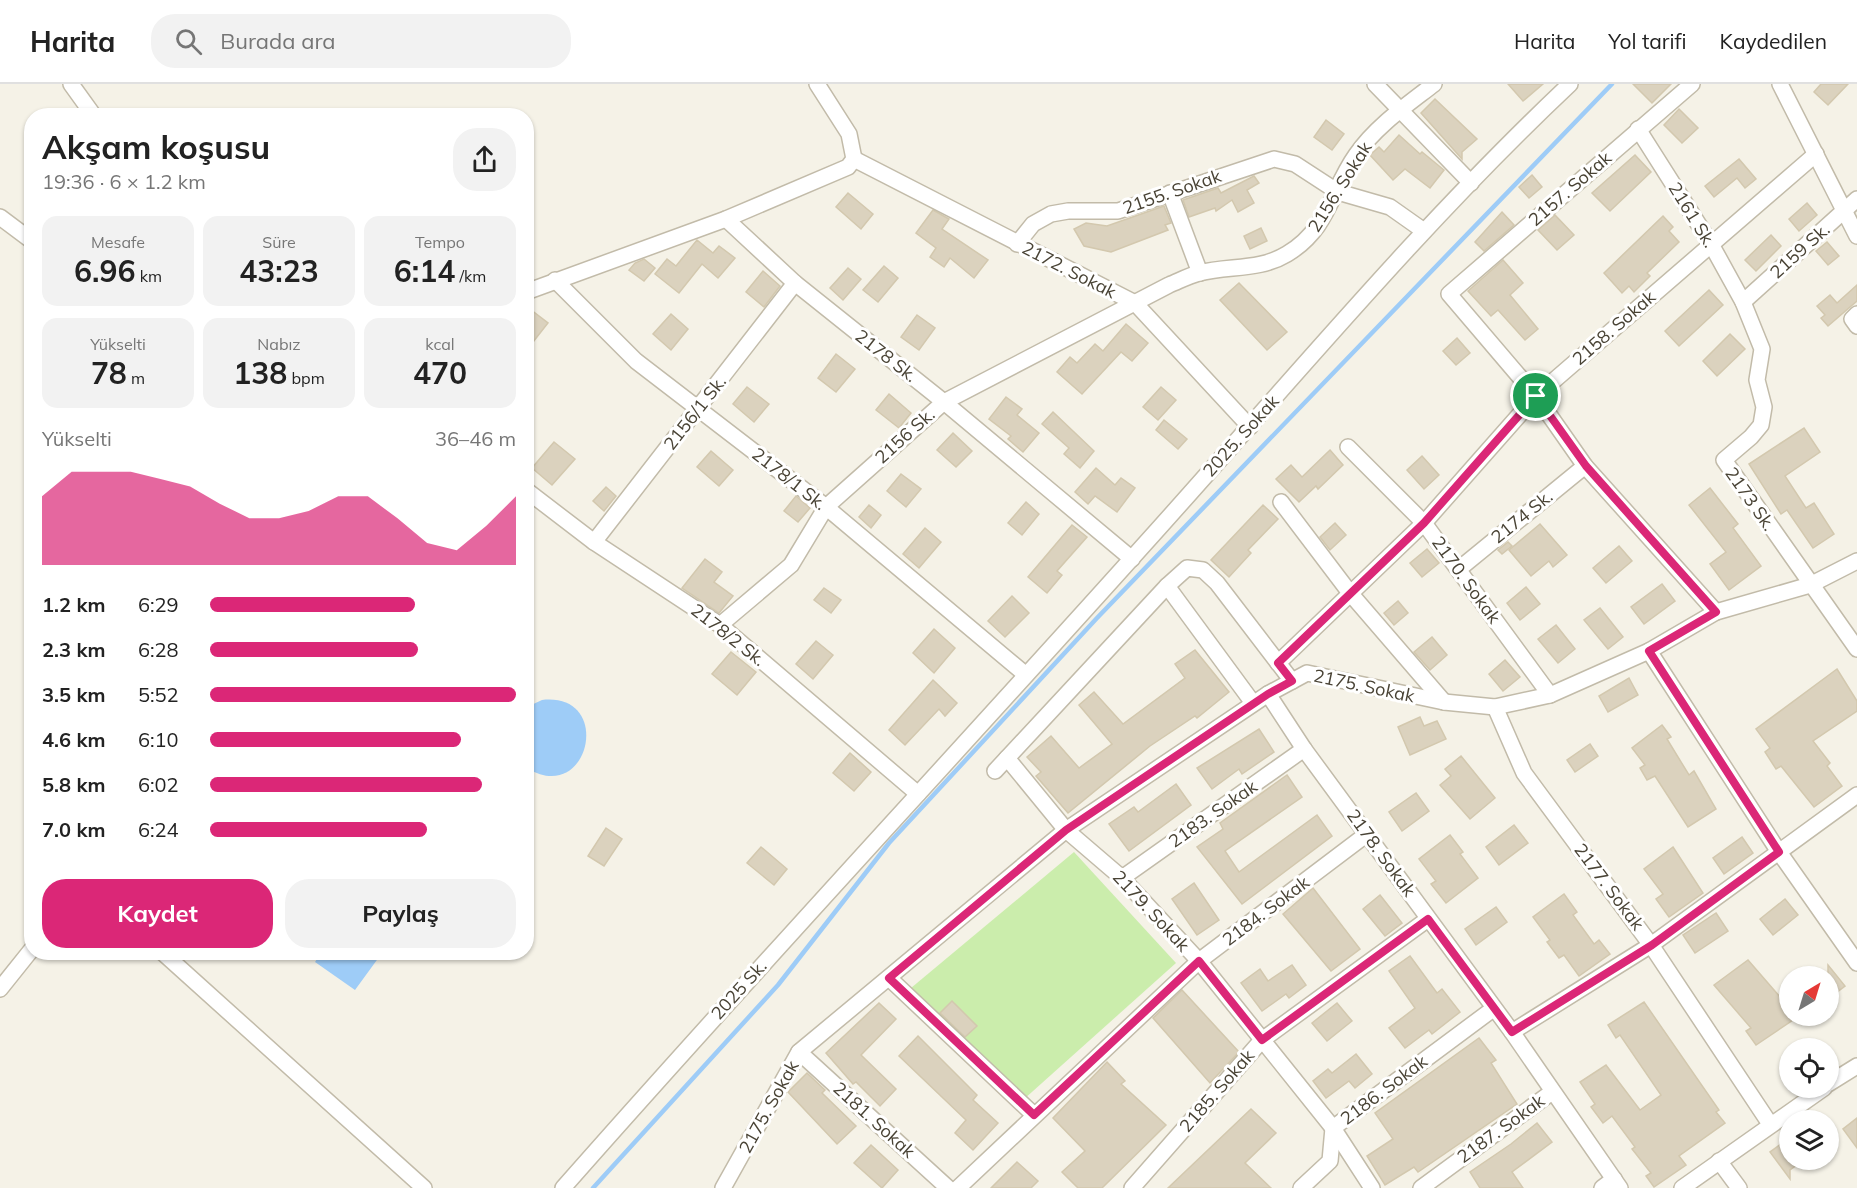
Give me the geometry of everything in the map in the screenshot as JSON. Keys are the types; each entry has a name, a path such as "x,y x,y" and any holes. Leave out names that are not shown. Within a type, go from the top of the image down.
{"street":[{"path":"71,84 88,108"},
{"path":"534,289 726,219 851,163 849,134 817,84"},
{"path":"1375,84 1471,183"},
{"name":"2156. Sokak","path":"1135,303 1200,273 1253,267 1287,254 1315,231 1338,192 1347,168 1358,152 1400,111 1434,84"},
{"name":"2157. Sokak","path":"1536,396 1449,294 1692,84"},
{"path":"1780,84 1857,236"},
{"name":"2025. Sokak","path":"918,794 1132,559 1424,231 1568,85"},
{"name":"2161 Sk.","path":"1638,129 1711,244 1743,302 1762,349"},
{"name":"2158. Sokak","path":"1278,663 1424,523 1536,396 1816,154"},
{"name":"2155. Sokak","path":"1017,244 1034,224 1051,214 1068,211 1118,211 1266,160 1281,160 1295,164 1338,192"},
{"name":"2172. Sokak","path":"851,163 1135,303 1250,427"},
{"path":"1338,192 1390,207 1424,231"},
{"path":"1170,193 1200,273"},
{"name":"2159 Sk.","path":"1743,302 1857,199"},
{"path":"0,217 24,235"},
{"name":"2178 Sk.","path":"726,219 795,283 944,402 1132,559"},
{"name":"2178/1 Sk.","path":"555,280 636,361 826,507 1026,675"},
{"name":"2156/1 Sk.","path":"594,542 795,283"},
{"name":"2156 Sk.","path":"720,625 791,565 826,507 944,402 1135,303"},
{"name":"2173 Sk.","path":"1762,349 1757,380 1764,407 1761,425 1751,437 1724,460 1810,585"},
{"path":"1536,396 1586,466 1716,612"},
{"name":"2170. Sokak","path":"1348,447 1424,523 1550,695"},
{"name":"2174 Sk.","path":"1459,568 1586,466"},
{"name":"2178/2 Sk.","path":"534,496 594,542 720,625 918,794"},
{"path":"1281,502 1350,593 1444,702"},
{"name":"2175. Sokak","path":"723,1188 799,1052 1066,830 1268,694 1307,673 1444,702 1495,707 1550,695 1649,651 1716,612 1810,585 1857,561"},
{"path":"995,771 1167,586 1187,568 1203,570 1217,583 1292,681"},
{"path":"1810,585 1857,649"},
{"path":"1167,586 1253,704"},
{"path":"1649,651 1779,852 1857,963"},
{"name":"2178. Sokak","path":"1268,694 1304,750 1512,1032 1612,1185"},
{"name":"2177. Sokak","path":"1495,707 1524,773 1652,945 1770,1124"},
{"name":"2183. Sokak","path":"1122,878 1304,750"},
{"name":"2179. Sokak","path":"1007,758 1066,830 1122,878 1199,961 1333,1128 1372,1188"},
{"name":"2025 Sk.","path":"563,1188 778,946 918,794"},
{"path":"1512,1032 1652,945 1857,795"},
{"name":"2184. Sokak","path":"957,1188 1199,961 1367,834"},
{"name":"2185. Sokak","path":"1135,1187 1262,1040 1428,919"},
{"path":"0,989 24,959"},
{"path":"171,960 424,1188"},
{"path":"889,978 1034,1115"},
{"name":"2186. Sokak","path":"1301,1188 1330,1161 1333,1128 1493,1009"},
{"name":"2181. Sokak","path":"799,1052 948,1188"},
{"path":"1839,1077 1857,1066"},
{"name":"2187. Sokak","path":"1421,1188 1552,1092"},
{"path":"1682,1188 1809,1098"},
{"path":"1719,1161 1739,1188"}],"green space":[{"path":"1074,852 1176,963 1023,1100 911,988"}],"water":[{"path":"542,700 565,702 579,713 586,728 585,746 578,762 566,773 548,776 534,771 534,704"},
{"path":"316,960 377,960 355,990 315,962"}],"building":[{"path":"1508,84 1543,84 1523,101"},
{"path":"1633,84 1671,84 1652,103"},
{"path":"1821,84 1848,84 1828,105 1814,92"},
{"path":"1435,99 1477,139 1462,152 1462,159 1421,113"},
{"path":"1679,109 1698,128 1682,143 1664,125"},
{"path":"1326,120 1344,134 1332,150 1314,137"},
{"path":"1399,135 1420,154 1422,152 1444,170 1430,188 1405,169 1393,180 1370,155 1379,147 1384,152"},
{"path":"1635,155 1651,172 1610,211 1592,193"},
{"path":"1739,159 1756,179 1745,188 1737,178 1714,197 1705,186"},
{"path":"1532,175 1542,187 1529,198 1519,187"},
{"path":"1254,176 1259,183 1247,190 1254,203 1238,212 1232,200 1216,211 1215,208 1189,217 1183,200 1218,188 1221,193"},
{"path":"848,193 873,214 861,229 836,207"},
{"path":"1807,203 1817,215 1799,231 1789,219"},
{"path":"1164,206 1171,223 1165,225 1168,230 1111,252 1084,246 1074,229 1086,223 1107,226"},
{"path":"933,210 949,219 942,229 988,260 974,278 950,258 944,267 930,257 936,248 916,233"},
{"path":"1502,212 1514,225 1484,251 1475,242"},
{"path":"1555,215 1574,235 1557,250 1538,230"},
{"path":"1663,216 1673,227 1669,231 1679,242 1647,273 1650,276 1634,292 1629,286 1622,293 1604,273"},
{"path":"1261,228 1267,241 1250,249 1244,236"},
{"path":"1771,235 1781,246 1756,271 1745,260"},
{"path":"697,240 713,253 719,246 735,258 718,278 702,264 679,293 655,274 667,259 676,266"},
{"path":"1827,242 1839,256 1828,265 1816,251"},
{"path":"644,259 655,268 644,281 629,270 635,263"},
{"path":"1503,260 1523,283 1510,295 1538,329 1525,340 1498,310 1491,316 1468,291"},
{"path":"884,266 898,278 878,302 863,290"},
{"path":"848,268 861,279 843,300 830,288"},
{"path":"763,271 780,286 764,307 746,292"},
{"path":"1239,283 1287,332 1267,350 1220,300"},
{"path":"1857,285 1857,301 1828,326 1821,318 1825,315 1817,306 1830,295 1837,303"},
{"path":"1709,290 1723,305 1679,346 1665,331"},
{"path":"534,312 548,323 534,341"},
{"path":"671,314 688,329 671,350 653,334"},
{"path":"917,315 935,328 919,350 901,337"},
{"path":"1126,324 1148,343 1132,361 1121,352 1082,394 1057,372 1070,357 1077,363 1095,344 1103,351"},
{"path":"1730,334 1745,349 1717,376 1703,361"},
{"path":"1457,338 1470,353 1456,365 1443,351"},
{"path":"836,354 855,369 836,392 818,378"},
{"path":"747,387 769,404 754,422 733,404"},
{"path":"1161,387 1176,400 1158,420 1143,407"},
{"path":"889,394 911,413 899,428 876,410"},
{"path":"1006,397 1022,409 1017,415 1039,433 1023,452 1008,439 1011,436 989,419"},
{"path":"1053,412 1094,451 1080,468 1064,454 1069,448 1042,424"},
{"path":"1164,420 1187,439 1178,449 1156,430"},
{"path":"1804,428 1820,452 1785,476 1806,508 1814,503 1834,534 1813,548 1787,510 1781,514 1749,464"},
{"path":"953,433 972,451 956,467 937,450"},
{"path":"554,442 575,459 552,485 534,470 534,466"},
{"path":"1330,450 1343,465 1318,489 1316,486 1299,502 1276,479 1291,465 1302,477"},
{"path":"711,451 733,470 719,486 697,467"},
{"path":"1422,456 1439,475 1424,489 1407,470"},
{"path":"1096,468 1115,485 1121,478 1135,488 1117,512 1095,496 1088,504 1075,492"},
{"path":"901,474 921,489 906,507 887,491"},
{"path":"606,487 616,496 604,511 593,501"},
{"path":"1710,488 1738,524 1733,528 1761,566 1729,590 1710,564 1726,552 1689,505"},
{"path":"796,496 810,508 798,522 784,511"},
{"path":"1026,502 1039,514 1022,535 1008,523"},
{"path":"869,505 881,515 871,528 859,517"},
{"path":"1263,505 1278,519 1248,550 1251,553 1229,577 1211,560"},
{"path":"1335,523 1346,535 1330,550 1320,537"},
{"path":"1540,524 1567,555 1553,567 1549,561 1531,576 1509,550"},
{"path":"1072,525 1087,537 1057,571 1062,575 1047,593 1028,577"},
{"path":"925,528 941,542 919,568 903,554"},
{"path":"1508,542 1512,546 1502,554 1498,550"},
{"path":"1619,546 1632,561 1606,583 1593,568"},
{"path":"1427,549 1439,563 1422,577 1410,563"},
{"path":"705,559 722,572 714,582 733,596 719,613 682,588"},
{"path":"1662,584 1675,601 1644,624 1631,607"},
{"path":"1526,587 1540,604 1520,620 1507,603"},
{"path":"824,588 841,600 831,613 814,600"},
{"path":"1012,596 1029,613 1005,637 988,621"},
{"path":"1398,601 1408,613 1394,625 1384,613"},
{"path":"1600,608 1623,637 1608,649 1584,620"},
{"path":"1556,625 1575,649 1558,663 1538,639"},
{"path":"934,629 955,648 934,673 913,653"},
{"path":"1432,637 1447,655 1430,670 1414,652"},
{"path":"816,641 833,655 813,679 796,664"},
{"path":"1195,650 1229,692 1197,718 1195,716 1150,746 1068,813 1036,776 1041,772 1027,757 1051,736 1079,768 1112,744 1079,705 1094,692 1123,724 1185,678 1175,664"},
{"path":"731,652 756,672 737,695 712,674"},
{"path":"1505,660 1520,677 1503,691 1489,674"},
{"path":"1837,669 1857,701 1857,711 1813,741 1830,763 1827,766 1842,786 1814,807 1781,766 1776,769 1765,752 1770,748 1756,729"},
{"path":"1629,678 1638,695 1608,712 1599,696"},
{"path":"933,680 957,703 945,716 939,709 905,745 889,730"},
{"path":"1420,717 1424,726 1437,721 1446,739 1410,755 1398,727"},
{"path":"1662,725 1671,737 1667,739 1689,775 1694,771 1716,809 1688,827 1655,776 1647,780 1640,768 1645,765 1632,748"},
{"path":"1259,729 1274,752 1242,774 1239,769 1212,789 1197,768"},
{"path":"1590,744 1598,756 1575,772 1567,760"},
{"path":"850,753 871,772 854,791 833,773"},
{"path":"1461,756 1495,798 1470,819 1440,785 1451,776 1445,769"},
{"path":"1287,775 1302,797 1225,851 1239,872 1317,815 1332,836 1242,904 1197,847 1223,829 1220,823"},
{"path":"1176,784 1191,805 1129,851 1109,824 1134,807 1138,812"},
{"path":"1416,793 1429,811 1402,831 1389,812"},
{"path":"1514,825 1528,843 1499,865 1486,847"},
{"path":"606,828 622,839 604,866 588,856"},
{"path":"1450,835 1463,852 1460,854 1478,878 1446,903 1431,884 1436,881 1419,859"},
{"path":"1742,837 1753,853 1724,874 1713,858"},
{"path":"761,847 787,869 774,885 747,863"},
{"path":"1673,847 1703,893 1669,917 1656,899 1663,894 1644,869"},
{"path":"1194,883 1219,920 1197,935 1172,899"},
{"path":"1313,888 1360,949 1331,971 1283,914"},
{"path":"1564,894 1577,912 1573,915 1594,944 1599,940 1610,954 1579,976 1564,955 1559,958 1547,942 1550,940 1533,917"},
{"path":"1380,895 1402,923 1385,936 1363,909"},
{"path":"1785,899 1798,915 1773,935 1760,919"},
{"path":"1496,907 1507,922 1476,945 1465,929"},
{"path":"1716,913 1728,931 1695,953 1683,935"},
{"path":"1410,956 1437,993 1442,989 1460,1012 1432,1034 1429,1030 1405,1048 1389,1028 1415,1008 1389,971"},
{"path":"1748,960 1779,996 1779,1026 1784,1026 1756,1045 1746,1031 1751,1028 1714,985"},
{"path":"1292,965 1306,985 1289,998 1286,994 1262,1011 1241,983 1260,969 1268,981"},
{"path":"1839,979 1845,986 1839,991"},
{"path":"1182,990 1239,1052 1210,1083 1153,1018"},
{"path":"952,1001 977,1026 965,1037 940,1013"},
{"path":"1644,1002 1719,1110 1716,1112 1725,1123 1679,1156 1686,1165 1654,1187 1646,1176 1651,1173 1632,1149 1635,1147 1612,1116 1603,1123 1591,1107 1595,1104 1580,1082 1606,1065 1640,1110 1661,1095 1620,1035 1616,1038 1608,1025"},
{"path":"879,1003 896,1019 861,1055 896,1089 880,1106 856,1082 853,1084 826,1053"},
{"path":"1337,1003 1352,1021 1327,1041 1312,1023"},
{"path":"918,1036 977,1095 973,1100 998,1123 973,1150 955,1133 966,1120 899,1056"},
{"path":"1479,1038 1496,1060 1491,1063 1517,1104 1418,1172 1414,1167 1385,1185 1367,1156 1393,1139 1375,1113"},
{"path":"1356,1054 1372,1074 1355,1088 1349,1081 1326,1098 1313,1081 1328,1069 1332,1073"},
{"path":"1107,1062 1125,1081 1121,1084 1166,1125 1102,1188 1078,1188 1062,1172 1085,1151 1053,1118"},
{"path":"807,1073 825,1090 822,1093 856,1126 837,1144 788,1092"},
{"path":"1251,1109 1276,1133 1245,1163 1271,1188 1168,1188"},
{"path":"1857,1118 1857,1148 1843,1129"},
{"path":"1537,1123 1552,1142 1512,1172 1523,1188 1480,1188 1470,1172"},
{"path":"871,1145 898,1170 882,1188 854,1163"},
{"path":"1779,1145 1779,1164 1770,1152"},
{"path":"1017,1162 1038,1181 1031,1188 991,1188"},
{"path":"1783,1170 1790,1170 1790,1179"}],"waterway":[{"path":"593,1188 778,985 889,843 1097,618 1612,84"}],"route":[{"path":"1536,396 1586,466 1716,612 1649,651 1779,852 1652,945 1512,1032 1428,919 1262,1040 1199,961 1034,1115 889,978 1066,830 1268,694 1292,681 1278,663 1424,523 1536,396"}]}
